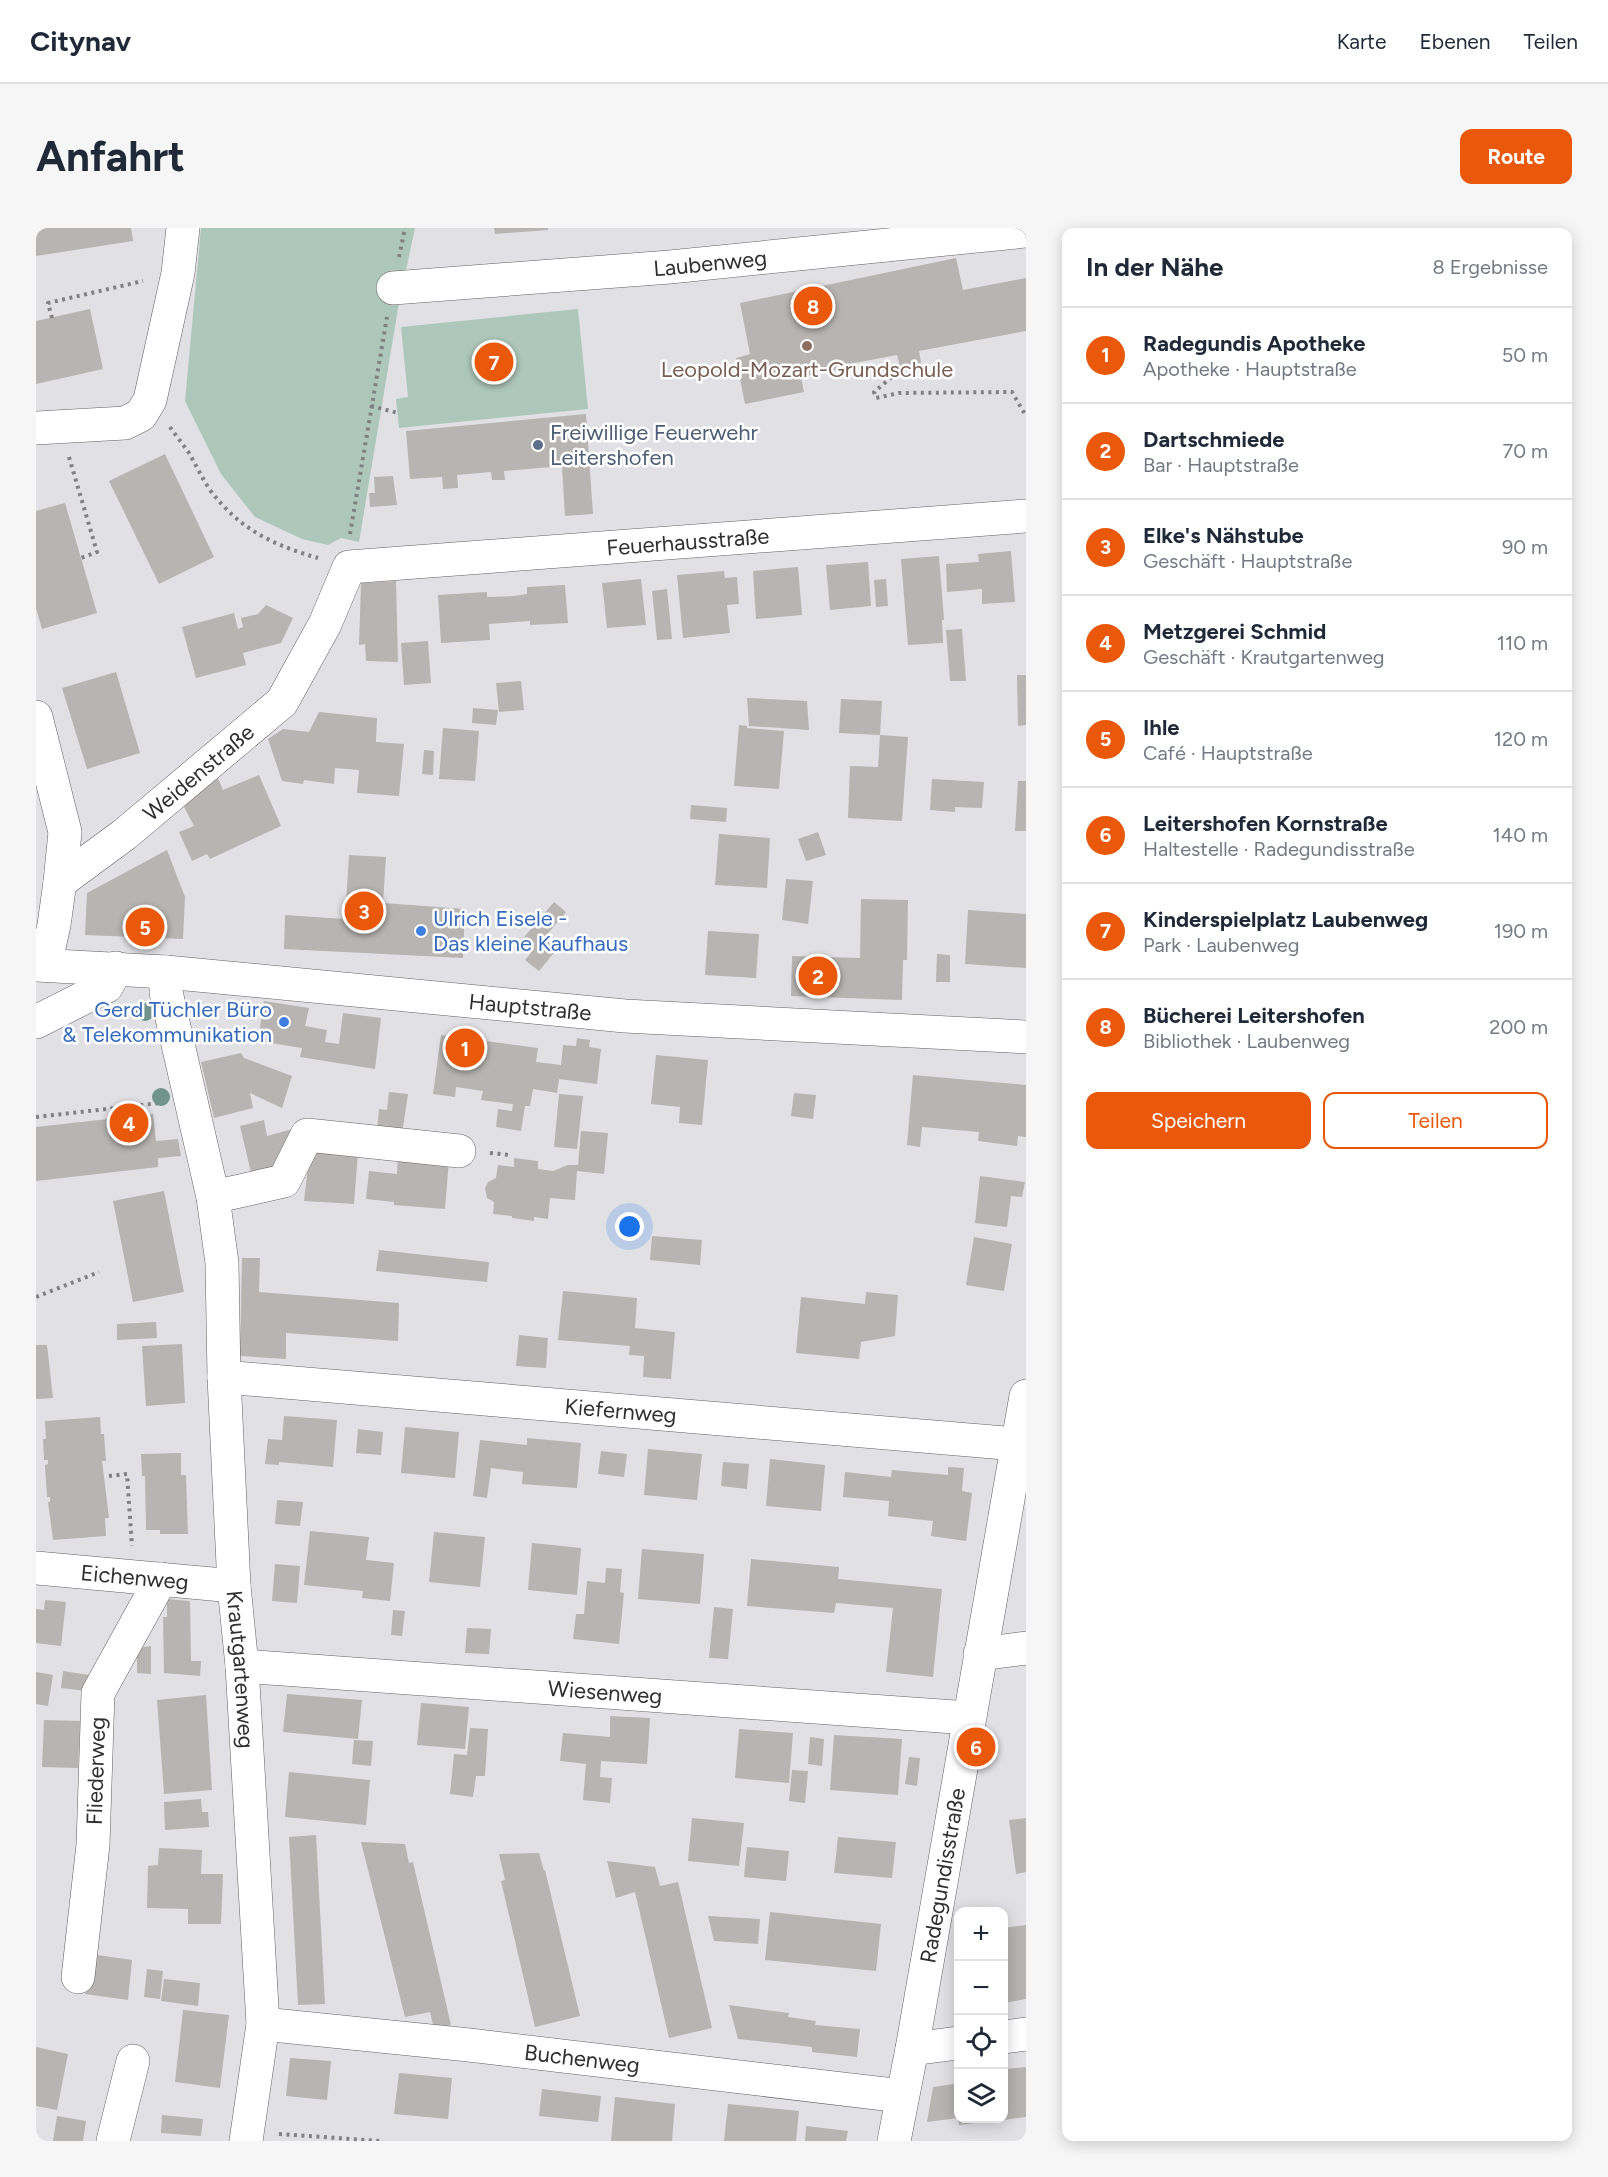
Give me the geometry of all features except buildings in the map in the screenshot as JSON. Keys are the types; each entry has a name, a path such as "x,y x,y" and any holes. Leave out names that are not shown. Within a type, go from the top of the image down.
{"street":[{"path":"48,427 125,423 141,415 150,400 178,273 183,228"},
{"name":"Laubenweg","path":"393,288 681,266 1026,231"},
{"name":"Feuerhausstraße","path":"349,567 1026,516"},
{"name":"Weidenstraße","path":"60,882 125,834 282,702 325,624 349,567"},
{"path":"36,717 65,832 54,925 40,965"},
{"name":"Hauptstraße","path":"40,965 166,972 625,1016 1026,1037"},
{"path":"36,1022 107,986 116,968"},
{"name":"Krautgartenweg","path":"166,972 166,992 213,1197 222,1263 224,1377 234,1586 242,1666 263,2025 247,2136"},
{"path":"213,1197 284,1181 307,1135 459,1151"},
{"name":"Kiefernweg","path":"224,1377 1017,1444"},
{"name":"Radegundisstraße","path":"894,2141 1026,1396"},
{"name":"Eichenweg","path":"36,1568 234,1586"},
{"name":"Fliederweg","path":"78,1977 93,1845 98,1693 147,1577"},
{"path":"980,1654 1026,1648"},
{"name":"Wiesenweg","path":"242,1666 969,1718"},
{"name":"Buchenweg","path":"263,2025 469,2045 902,2097"},
{"path":"1008,2036 1026,2034"},
{"path":"912,2049 954,2044"},
{"path":"113,2141 133,2061"}],"path":[{"path":"150,400 189,453 210,490 237,519 261,537 272,542 349,567 348,552 371,406 405,228"},
{"path":"52,318 48,303 136,283"},
{"path":"912,369 899,370 874,392 876,398 899,393 1012,392 1026,416"},
{"path":"371,406 398,413"},
{"path":"48,427 97,552 81,558"},
{"path":"36,1117 191,1100"},
{"path":"36,1297 99,1272"},
{"path":"109,1476 126,1474 147,1577"},
{"path":"247,2136 380,2141"}],"green space":[{"path":"201,228 415,228 399,303 359,542 341,538 328,545 302,539 255,517 221,474 185,401"},
{"path":"578,309 588,409 399,428 396,399 408,397 401,327"}],"place":[{"name":"Bücherei Leitershofen","path":"813,306"},
{"name":"Leopold-Mozart-Grundschule","path":"807,346"},
{"name":"Kinderspielplatz Laubenweg","path":"494,362"},
{"name":"Freiwillige Feuerwehr Leitershofen","path":"538,445"},
{"name":"Elke's Nähstube","path":"364,911"},
{"name":"Ihle","path":"145,927"},
{"name":"Ulrich Eisele - Das kleine Kaufhaus","path":"421,931"},
{"name":"Dartschmiede","path":"818,976"},
{"name":"Gerd Tüchler Büro & Telekommunikation","path":"284,1022"},
{"name":"Radegundis Apotheke","path":"465,1048"},
{"name":"Metzgerei Schmid","path":"129,1123"},
{"name":"Leitershofen Kornstraße","path":"976,1747"}]}
